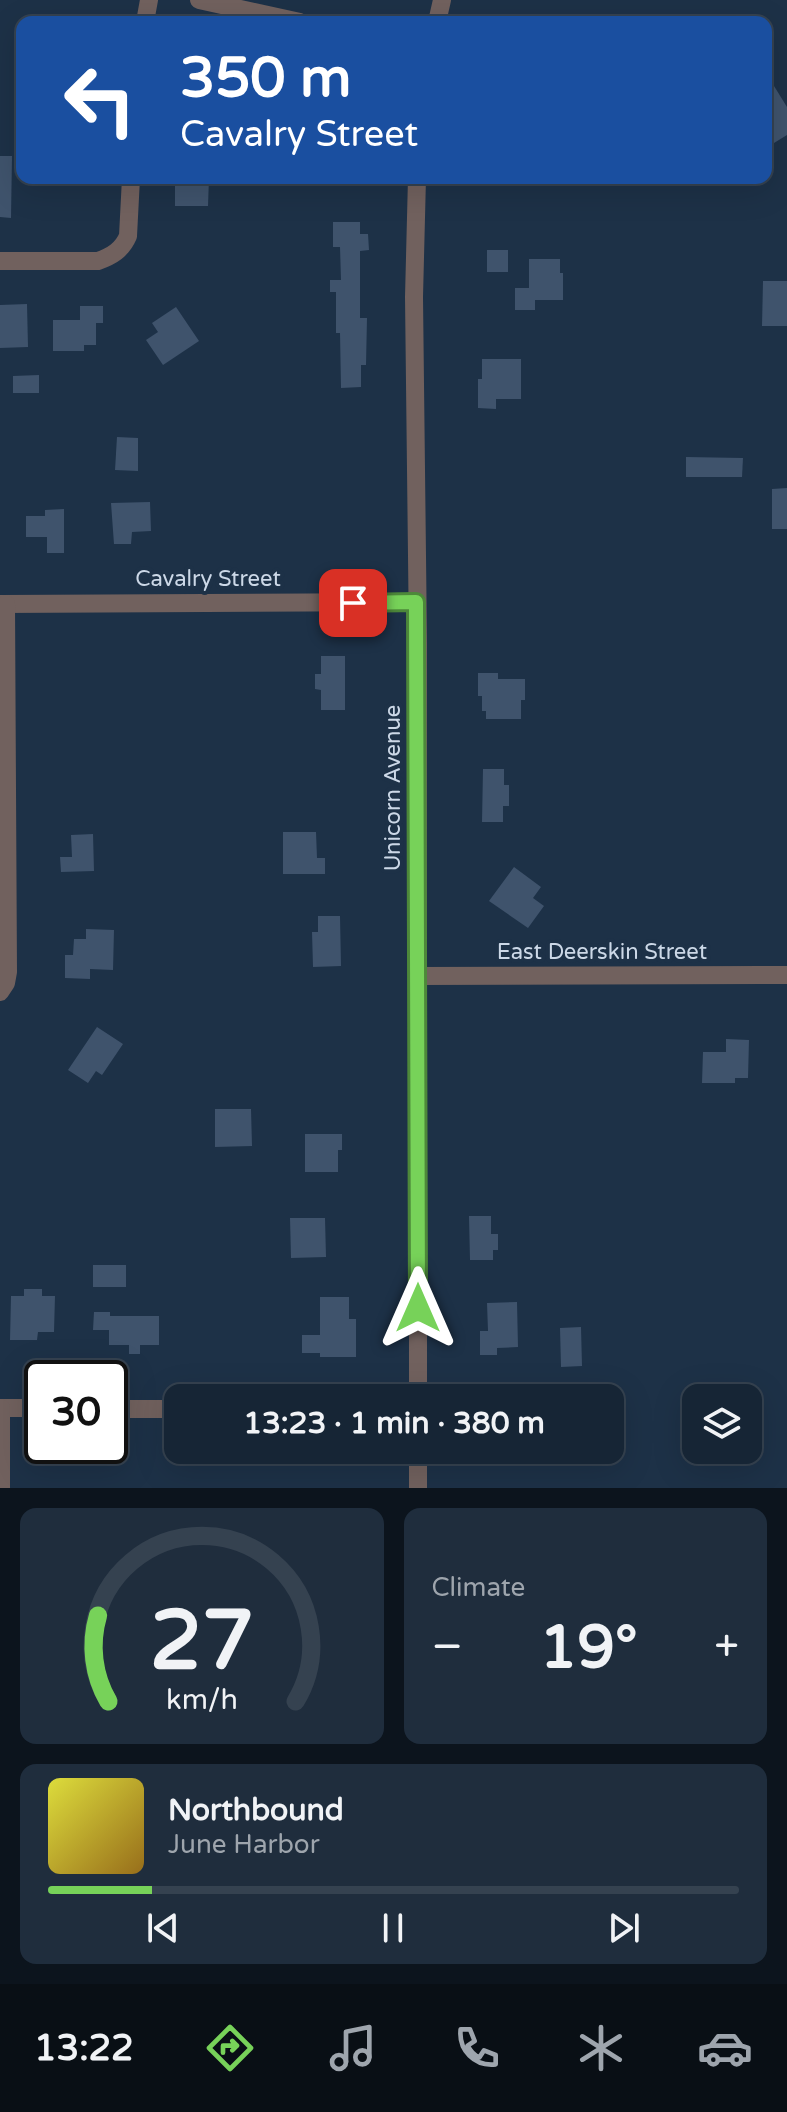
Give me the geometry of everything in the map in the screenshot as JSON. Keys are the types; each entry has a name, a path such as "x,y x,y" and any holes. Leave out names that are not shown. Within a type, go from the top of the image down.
{"street":[{"path":"199,0 272,16"},
{"path":"0,261 98,261 111,256 128,236 131,184"},
{"name":"Unicorn Avenue","path":"417,184 414,297 418,1384"},
{"name":"Cavalry Street","path":"3,604 416,602"},
{"path":"0,992 8,972 3,604"},
{"name":"East Deerskin Street","path":"417,976 787,975"},
{"path":"1,1488 0,1408 24,1408"},
{"path":"128,1409 164,1409"},
{"path":"418,1464 418,1488"}],"building":[{"path":"772,83 787,107 787,135 774,143"},
{"path":"0,156 12,156 11,218 0,217"},
{"path":"175,184 209,184 208,206 175,206"},
{"path":"333,222 360,222 360,234 368,234 369,250 360,251 360,318 367,318 366,365 361,365 361,387 341,388 336,292 330,292 330,280 341,280 340,247 333,247"},
{"path":"487,250 508,250 508,272 487,272"},
{"path":"529,259 560,259 563,300 535,300 535,310 515,310 515,288 529,288"},
{"path":"763,281 787,281 787,326 762,326"},
{"path":"27,304 28,347 0,348 0,305"},
{"path":"80,306 103,306 103,323 96,323 96,345 84,345 84,351 53,351 53,320 80,320"},
{"path":"176,307 199,341 163,365 146,340 158,332 152,323"},
{"path":"482,359 521,359 521,399 496,399 496,409 478,408"},
{"path":"39,375 39,393 13,393 13,376"},
{"path":"117,437 138,438 138,471 115,470"},
{"path":"686,457 743,458 742,477 686,477"},
{"path":"787,488 787,529 772,529 772,489"},
{"path":"150,502 151,531 132,532 131,544 114,544 111,503"},
{"path":"64,509 64,553 47,553 47,537 26,537 26,516 45,516 45,510"},
{"path":"321,656 345,656 345,710 321,710 321,690 315,689 315,674 321,674"},
{"path":"478,673 498,673 498,679 525,679 521,719 486,719 486,711 482,711 482,696 478,696"},
{"path":"483,769 504,769 504,785 509,785 509,806 503,806 503,822 482,822"},
{"path":"283,832 316,832 317,858 325,858 325,874 283,874"},
{"path":"93,834 94,871 61,872 60,857 72,857 71,835"},
{"path":"514,867 541,887 533,898 544,906 528,928 489,901"},
{"path":"318,916 340,916 341,966 313,967 312,932 318,932"},
{"path":"86,929 114,930 113,970 90,969 90,979 65,978 65,955 73,955 74,939 86,939"},
{"path":"97,1027 123,1044 102,1075 96,1071 88,1083 68,1070"},
{"path":"726,1039 749,1040 748,1078 735,1078 735,1083 702,1083 703,1052 726,1052"},
{"path":"215,1109 251,1109 252,1146 215,1147"},
{"path":"305,1134 342,1134 338,1172 305,1172"},
{"path":"469,1216 491,1216 491,1234 498,1234 498,1250 493,1250 493,1260 470,1260"},
{"path":"290,1218 325,1218 326,1257 291,1258"},
{"path":"93,1265 126,1265 126,1287 93,1287"},
{"path":"24,1289 42,1289 42,1296 55,1296 54,1332 38,1332 37,1340 10,1340 11,1296 24,1296"},
{"path":"320,1297 349,1297 349,1319 356,1319 356,1357 320,1357 320,1353 302,1353 302,1335 320,1335"},
{"path":"517,1302 518,1347 497,1348 497,1355 480,1355 480,1331 488,1331 487,1303"},
{"path":"94,1312 110,1312 110,1316 159,1316 159,1345 140,1345 140,1354 129,1354 129,1345 109,1345 109,1330 93,1330"},
{"path":"581,1327 582,1366 561,1367 560,1328"}],"route":[{"path":"353,603 416,602 418,1308"}]}
